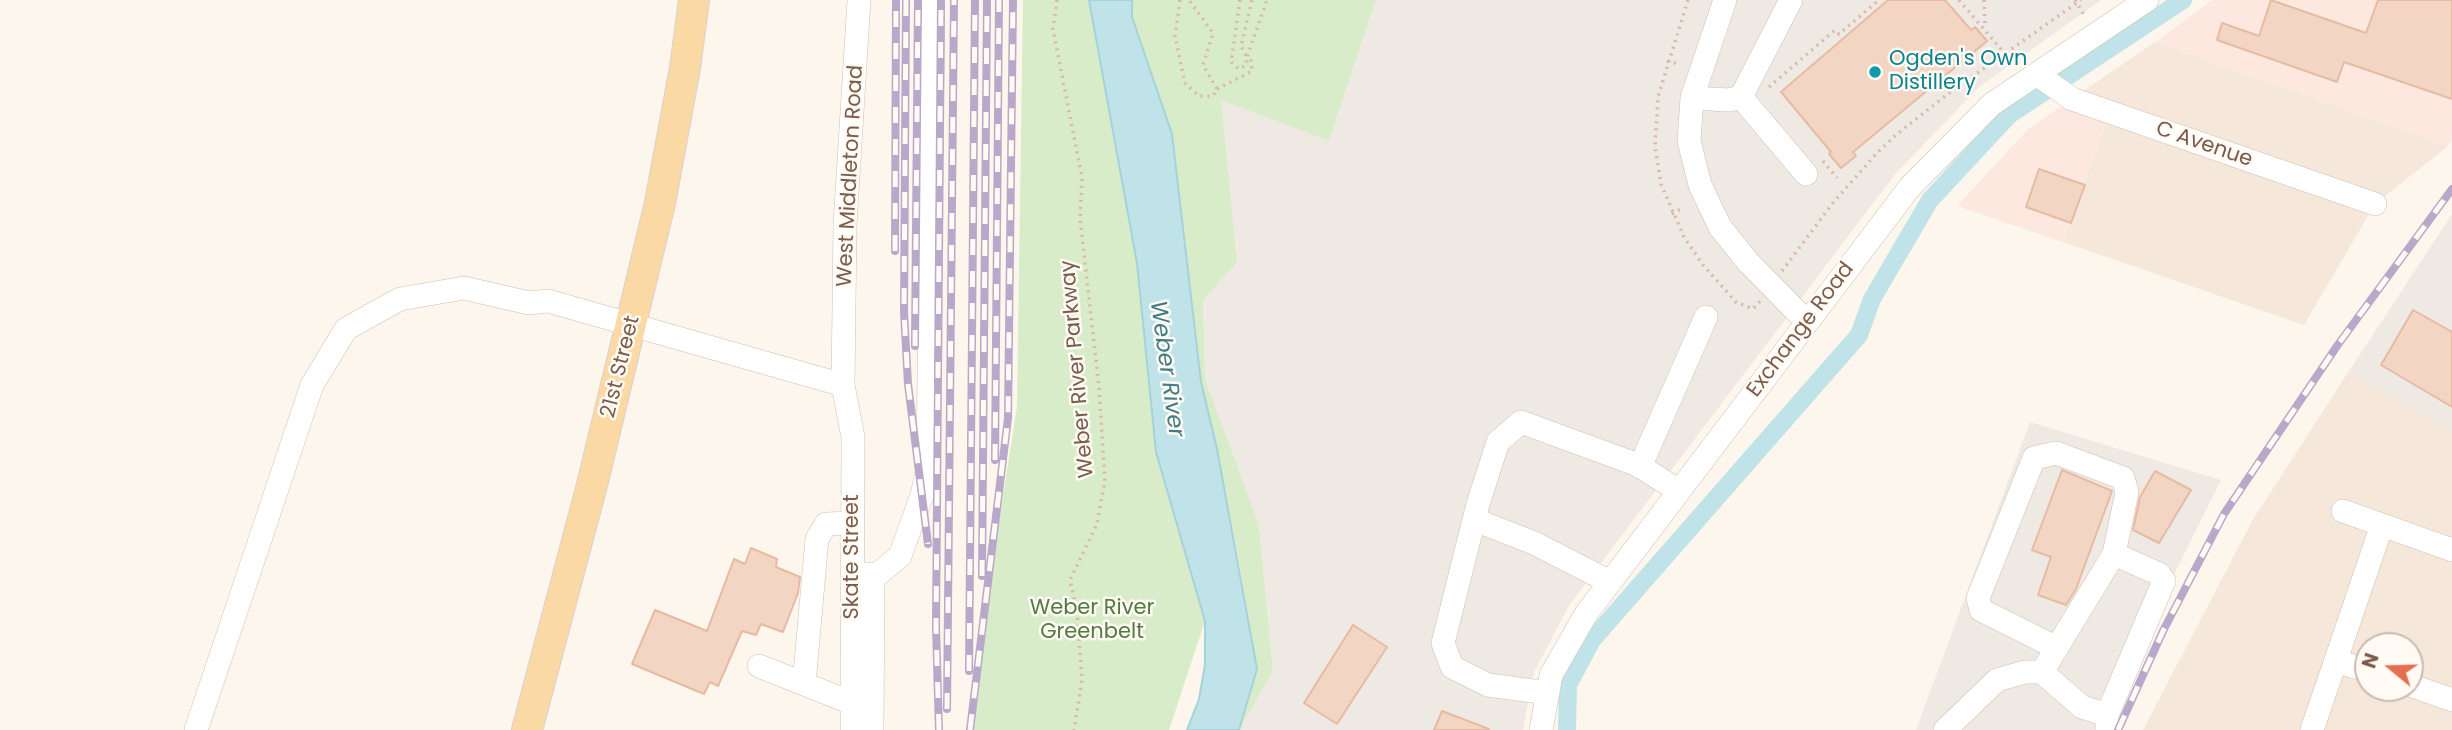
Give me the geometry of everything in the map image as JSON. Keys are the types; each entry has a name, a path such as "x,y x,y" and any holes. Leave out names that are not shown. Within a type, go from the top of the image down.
{"main road":[{"name":"21st Street","path":"527,730 632,325 663,190 694,0"}],"street":[{"name":"West Middleton Road","path":"845,351 845,225 859,0"},
{"path":"872,730 862,574 894,564 905,547 928,468 933,0"},
{"path":"1725,0 1692,98 1689,141 1700,185 1720,227 1748,262 1807,322"},
{"path":"1752,94 1791,0"},
{"name":"Exchange Road","path":"1541,730 1551,675 1586,614 1910,187 1992,104 2147,0"},
{"name":"C Avenue","path":"2038,75 2072,99 2375,204"},
{"path":"1692,98 1729,100 1752,94"},
{"path":"1752,94 1813,166"},
{"path":"196,730 312,385 346,328 400,299 464,288 529,303 548,301 843,385"},
{"path":"1640,467 1706,317"},
{"name":"Skate Street","path":"845,351 843,385 853,437 853,523 862,574 852,730"},
{"path":"1548,693 1488,685 1452,667 1443,643 1498,442 1521,422 1640,467 1679,491"},
{"path":"2042,672 2057,648 2114,554 2127,492 2123,478 2056,453 2034,458 1978,598 1981,610 2057,648"},
{"path":"2343,511 2452,550"},
{"path":"1475,520 1534,543 1610,582"},
{"path":"804,684 817,539 826,524 853,523"},
{"path":"2312,730 2382,525"},
{"path":"1945,730 1997,680 2025,672 2042,672 2082,707 2107,722 2164,581 2160,574 2114,554"},
{"path":"2336,661 2354,667"},
{"path":"759,667 852,703"},
{"path":"2424,690 2452,700"}],"path":[{"name":"Weber River Parkway","path":"1057,0 1053,29 1082,178 1080,218 1099,387 1105,481 1097,524 1070,580 1077,611 1082,680 1074,730"},
{"path":"1180,0 1175,36 1185,83 1199,96 1213,96 1217,89 1252,71 1251,61 1241,46 1252,0"},
{"path":"1189,0 1213,33 1203,65 1217,89"},
{"path":"1239,69 1231,62 1240,0"},
{"path":"1239,69 1245,68 1267,0"},
{"path":"1752,94 1835,30 1839,34 1879,0"},
{"path":"1959,0 2012,62"},
{"path":"1984,0 1985,30"},
{"path":"1815,226 1875,155 1897,134 1953,90 2081,0"},
{"path":"1667,61 1679,64"},
{"path":"1233,81 1239,69"},
{"path":"1813,166 1837,178"},
{"path":"1672,214 1681,209"}],"shaded area":[{"path":"1376,0 2101,0 1979,87 1896,173 1570,604 1534,672 1523,730 1239,730 1273,671 1259,525 1205,379 1203,300 1237,263 1220,99 1329,141"},
{"path":"2212,0 2452,0 2452,140 2448,146 2155,42"},
{"path":"2155,42 2448,146 2375,204 2304,325 2063,242 2113,103 2082,92"},
{"path":"2062,106 2106,122 2063,242 1957,206 2028,129"},
{"path":"2452,214 2452,431 2349,371"},
{"path":"2349,371 2452,431 2452,730 2143,730 2252,521"},
{"path":"2030,422 2221,480 2097,730 1916,730"}],"green space":[{"name":"Weber River Greenbelt","path":"1023,0 1089,0 1137,263 1156,452 1205,621 1169,730 966,730 1017,407"},
{"path":"1132,0 1376,0 1329,141 1221,100 1237,263 1203,300 1205,379 1259,525 1273,671 1239,730 1257,669 1239,562 1201,382 1132,17"}],"water":[{"name":"Weber River","path":"1089,0 1132,0 1132,17 1172,134 1201,382 1217,449 1257,669 1239,730 1187,730 1199,699 1205,665 1205,621 1156,452 1137,263"}],"building":[{"name":"Ogden's Own Distillery","path":"1888,0 1945,0 1971,30 1975,27 1987,41 1853,152 1856,156 1841,168 1781,92"},
{"path":"2271,0 2366,33 2378,0 2452,0 2452,99 2344,62 2337,82 2217,40 2222,23 2259,36"},
{"path":"2039,169 2085,185 2071,223 2026,207"},
{"path":"2413,310 2452,332 2452,407 2381,365"},
{"path":"2062,470 2112,491 2076,589 2066,605 2038,595 2051,557 2032,550"},
{"path":"2155,471 2191,490 2159,543 2133,530 2140,497"},
{"path":"751,548 777,559 776,567 800,577 798,593 783,632 761,624 756,635 742,631 718,686 710,682 704,694 632,664 655,610 707,631 734,559 745,564"},
{"path":"1353,625 1387,647 1337,724 1304,703"},
{"path":"1442,711 1489,729 1434,730"}],"waterway":[{"path":"1567,730 1568,685 1592,640 1859,335 1872,299 1930,200 2009,115 2183,0"}],"railway":[{"path":"895,251 896,0"},
{"path":"906,0 904,312 908,384 928,544"},
{"path":"915,346 918,0"},
{"path":"939,730 936,627 941,0"},
{"path":"947,709 954,0"},
{"path":"969,671 975,0"},
{"path":"982,576 987,0"},
{"path":"995,460 999,0"},
{"path":"970,730 1008,418 1013,0"},
{"path":"2118,730 2164,629 2224,514 2337,346 2452,189"}],"place":[{"name":"Ogden's Own Distillery","path":"1875,72"}]}
